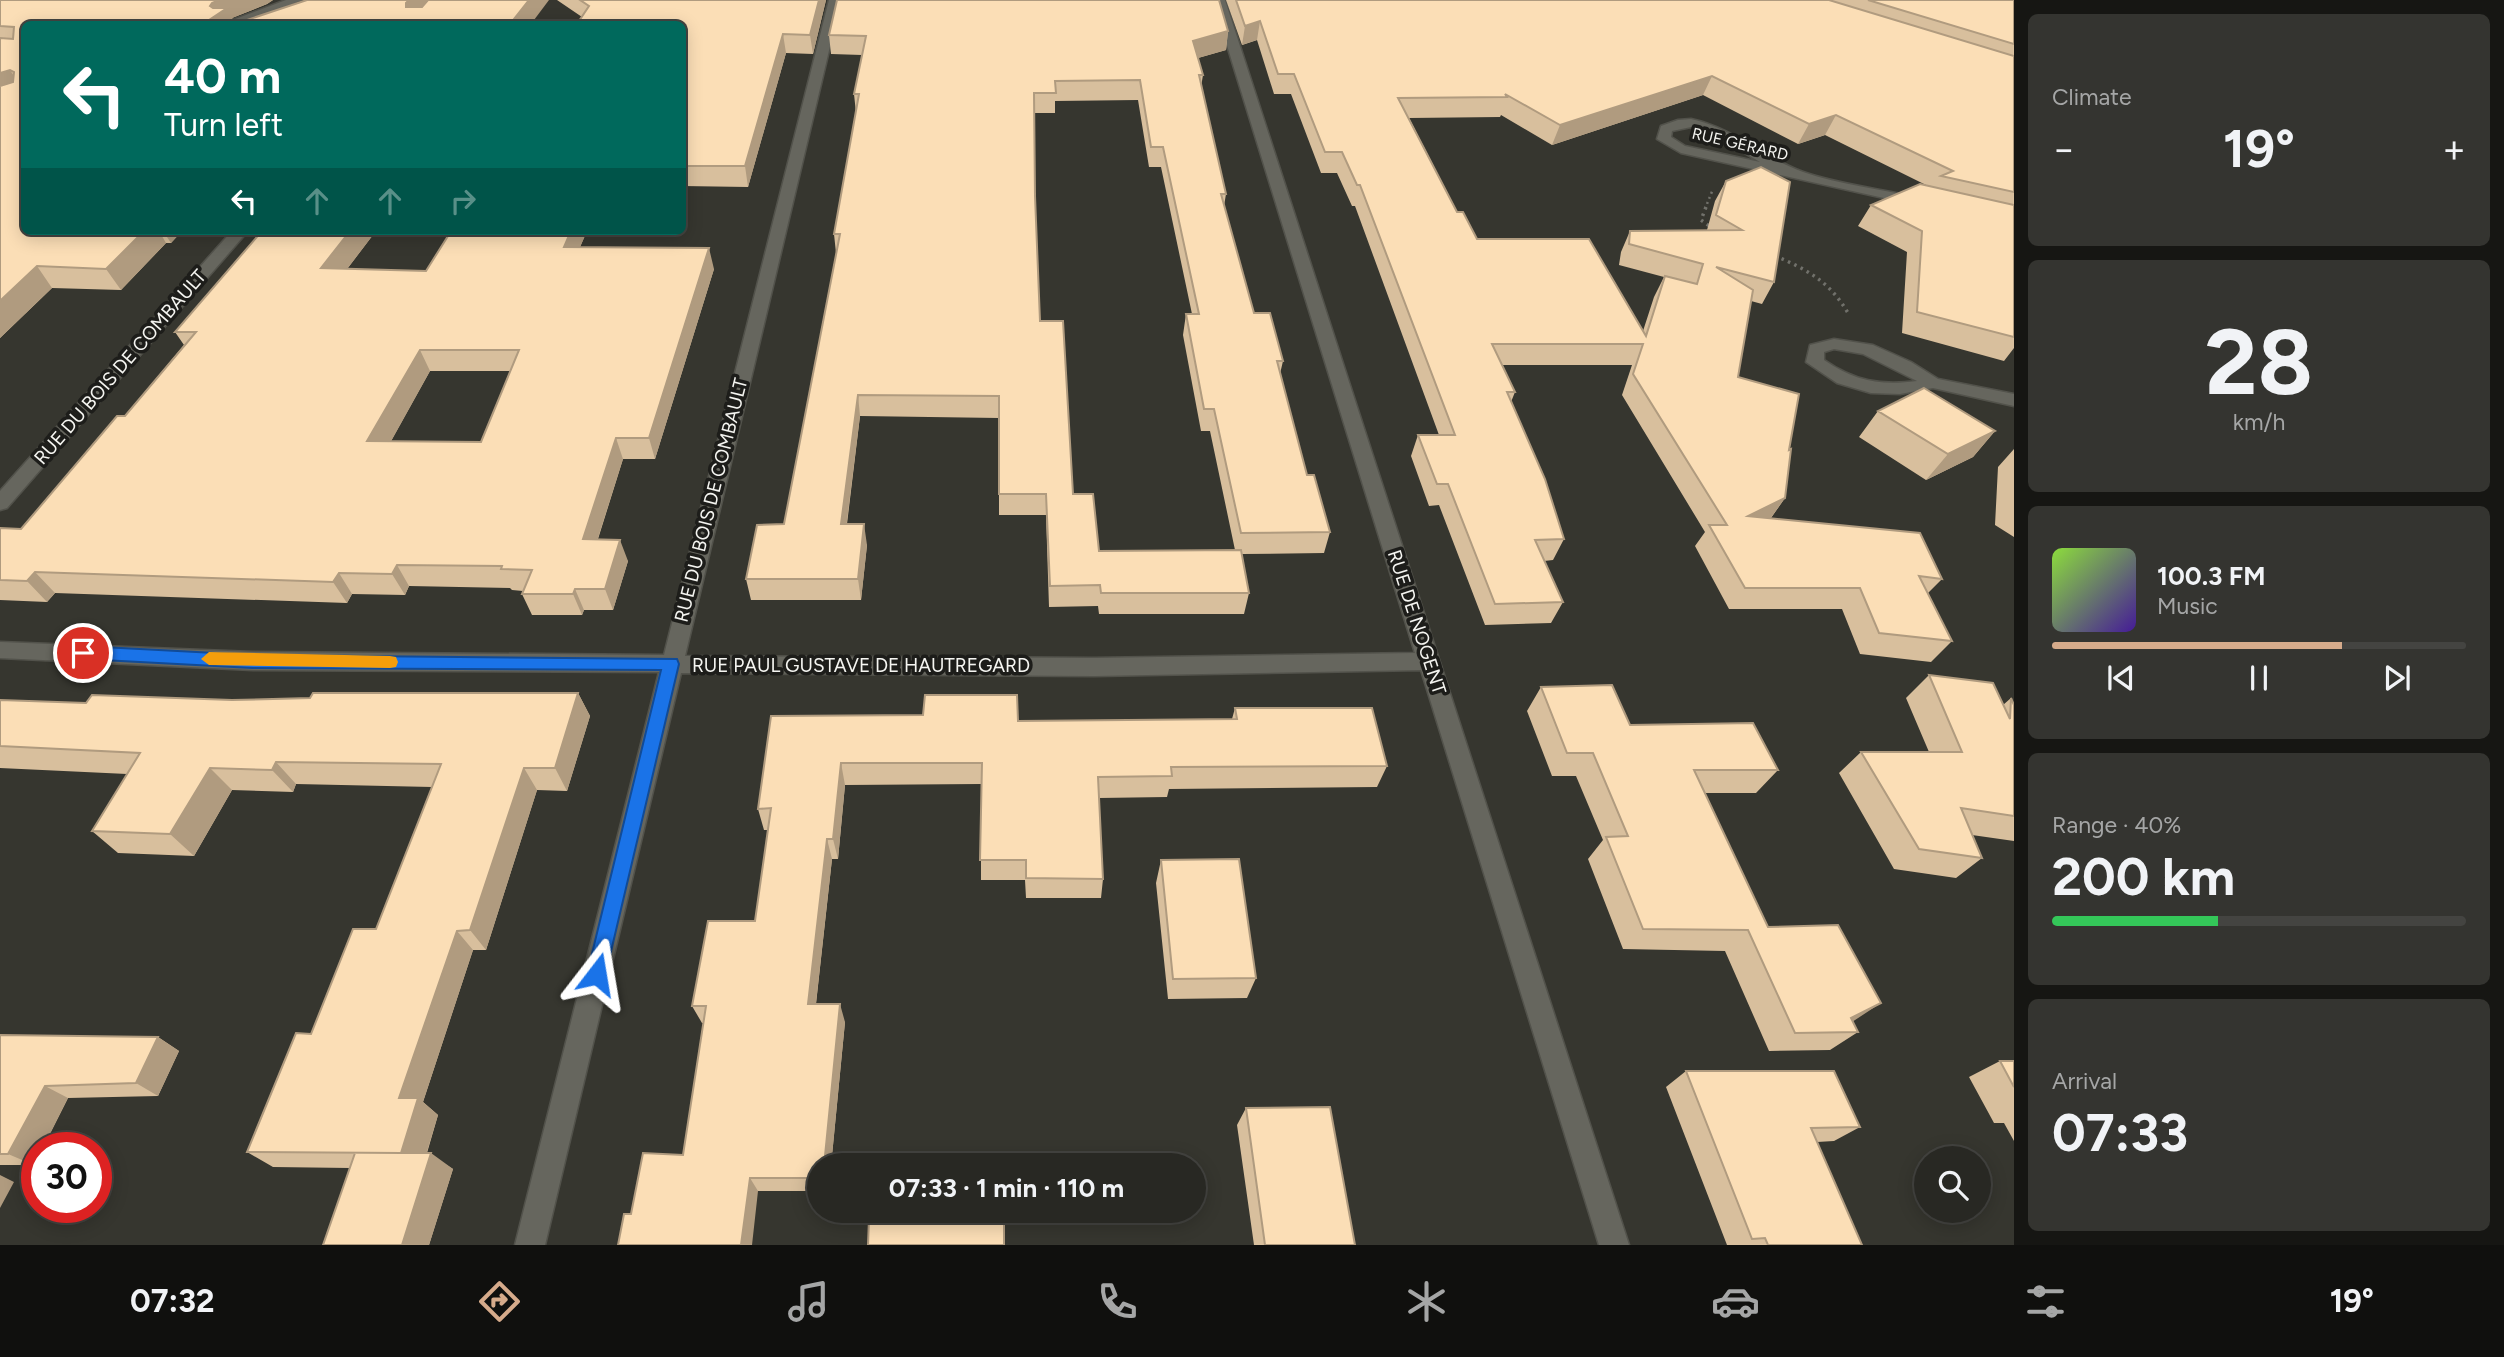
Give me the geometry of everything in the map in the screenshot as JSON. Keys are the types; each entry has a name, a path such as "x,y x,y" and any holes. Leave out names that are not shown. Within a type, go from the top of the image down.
{"street":[{"path":"237,21 297,0"},
{"name":"RUE DU BOIS DE COMBAULT","path":"530,1245 835,0"},
{"name":"RUE DE NOGENT","path":"1219,0 1614,1245"},
{"name":"RUE GÉRARD","path":"1801,176 1716,131 1690,124 1674,124 1666,129 1664,139 1681,149 1724,158 1801,176 1934,205"},
{"name":"RUE DU BOIS DE COMBAULT","path":"0,503 236,235"},
{"path":"1933,383 1901,390 1866,388 1835,377 1815,362 1816,349 1834,344 1867,349 1905,366 1933,383 2014,400"},
{"name":"RUE PAUL GUSTAVE DE HAUTREGARD","path":"0,650 253,661 1094,667 1429,660"}],"path":[{"path":"1719,233 1701,220 1724,158"},
{"path":"1769,254 1818,274 1840,297 1867,349"}],"building":[{"path":"0,0 219,0 210,6 227,8 208,21 21,21 21,235 140,235 106,269 37,266 0,301 0,86 13,82 14,72 10,70 0,73 0,38 13,39 14,27 0,26"},
{"path":"307,0 409,0 406,7 422,7 428,0 529,0 512,21 244,21"},
{"path":"580,0 819,0 810,35 783,34 745,166 686,166 686,21 579,21 589,6"},
{"path":"837,0 1219,0 1228,31 1193,41 1203,75 1199,75 1226,194 1221,194 1254,313 1270,313 1283,361 1277,361 1307,475 1314,475 1330,532 1241,533 1214,409 1204,409 1186,314 1199,314 1163,147 1151,147 1140,80 1055,81 1056,93 1034,93 1040,321 1063,321 1073,494 1093,494 1099,551 1241,550 1249,593 1101,593 1100,585 1050,586 1046,494 999,494 999,396 858,395 841,524 864,524 858,579 746,579 757,525 784,524 840,234 834,234 859,94 854,94 866,36 829,35"},
{"path":"1236,0 1829,0 2014,56 2014,192 1941,176 1953,171 1836,115 1809,124 1712,76 1560,125 1505,94 1507,97 1398,98 1457,212 1463,212 1477,239 1589,239 1646,336 1665,276 1697,284 1703,264 1629,244 1630,231 1742,230 1716,215 1726,181 1761,167 1790,182 1774,282 1716,267 1753,290 1738,377 1799,394 1789,450 1791,449 1785,498 1748,516 1920,533 1942,579 1919,576 1952,641 1879,633 1860,588 1745,588 1709,525 1727,525 1633,374 1643,344 1492,344 1515,392 1507,392 1545,479 1564,539 1535,540 1563,602 1495,604 1448,484 1437,484 1418,435 1455,435 1360,185 1357,185 1342,152 1325,152 1294,74 1278,74 1260,21 1245,26"},
{"path":"1868,0 2014,0 2014,44"},
{"path":"1920,184 2014,205 2014,337 1917,312 1922,231 1871,205"},
{"path":"259,235 347,235 321,268 426,271 448,236 462,235 569,235 564,247 709,248 649,438 616,438 583,539 620,540 605,589 575,589 573,594 522,594 532,570 501,569 502,566 397,565 392,574 339,573 333,582 35,572 27,581 0,580 0,528 21,529 117,416 125,416 196,332 175,332","holes":["420,350 519,350 481,442 367,441"]},
{"path":"1924,388 1995,431 1948,454 1878,411"},
{"path":"1929,675 1993,683 2010,719 2011,698 2014,705 2014,816 1961,808 1982,858 1919,849 1861,752 1962,752"},
{"path":"1612,685 1630,725 1753,723 1778,770 1694,770 1768,927 1838,925 1881,1003 1851,1018 1858,1032 1795,1033 1748,930 1643,929 1606,837 1628,836 1593,753 1567,753 1541,687"},
{"path":"313,693 578,693 555,768 524,768 470,930 457,931 399,1098 418,1098 401,1153 247,1152 296,1033 311,1034 353,929 376,929 441,764 276,762 272,770 210,768 170,834 92,831 140,753 0,746 0,700 86,703 92,695 232,700 310,698"},
{"path":"925,695 1017,695 1018,721 1237,719 1235,708 1372,708 1387,766 1171,767 1172,776 1098,777 1103,879 1026,878 1026,860 980,860 982,763 841,763 833,839 827,839 808,1004 840,1004 825,1153 807,1153 807,1178 750,1178 741,1245 618,1245 624,1214 631,1214 643,1153 683,1155 706,1006 692,1006 708,921 755,921 771,808 758,809 771,716 923,715"},
{"path":"1239,859 1256,978 1173,979 1161,860"},
{"path":"0,1035 158,1037 136,1083 45,1086 8,1154 0,1154"},
{"path":"2000,1061 2014,1061 2014,1087"},
{"path":"1686,1071 1834,1071 1860,1127 1811,1128 1862,1245 1768,1245 1765,1238 1752,1239"},
{"path":"1330,1107 1355,1245 1265,1245 1246,1108"},
{"path":"355,1153 431,1153 402,1245 323,1245"},
{"path":"869,1223 1004,1223 1004,1245 868,1245"}],"slow traffic":[{"path":"209,659 390,662"}],"route":[{"path":"83,653 253,661 671,664 597,974"}]}
